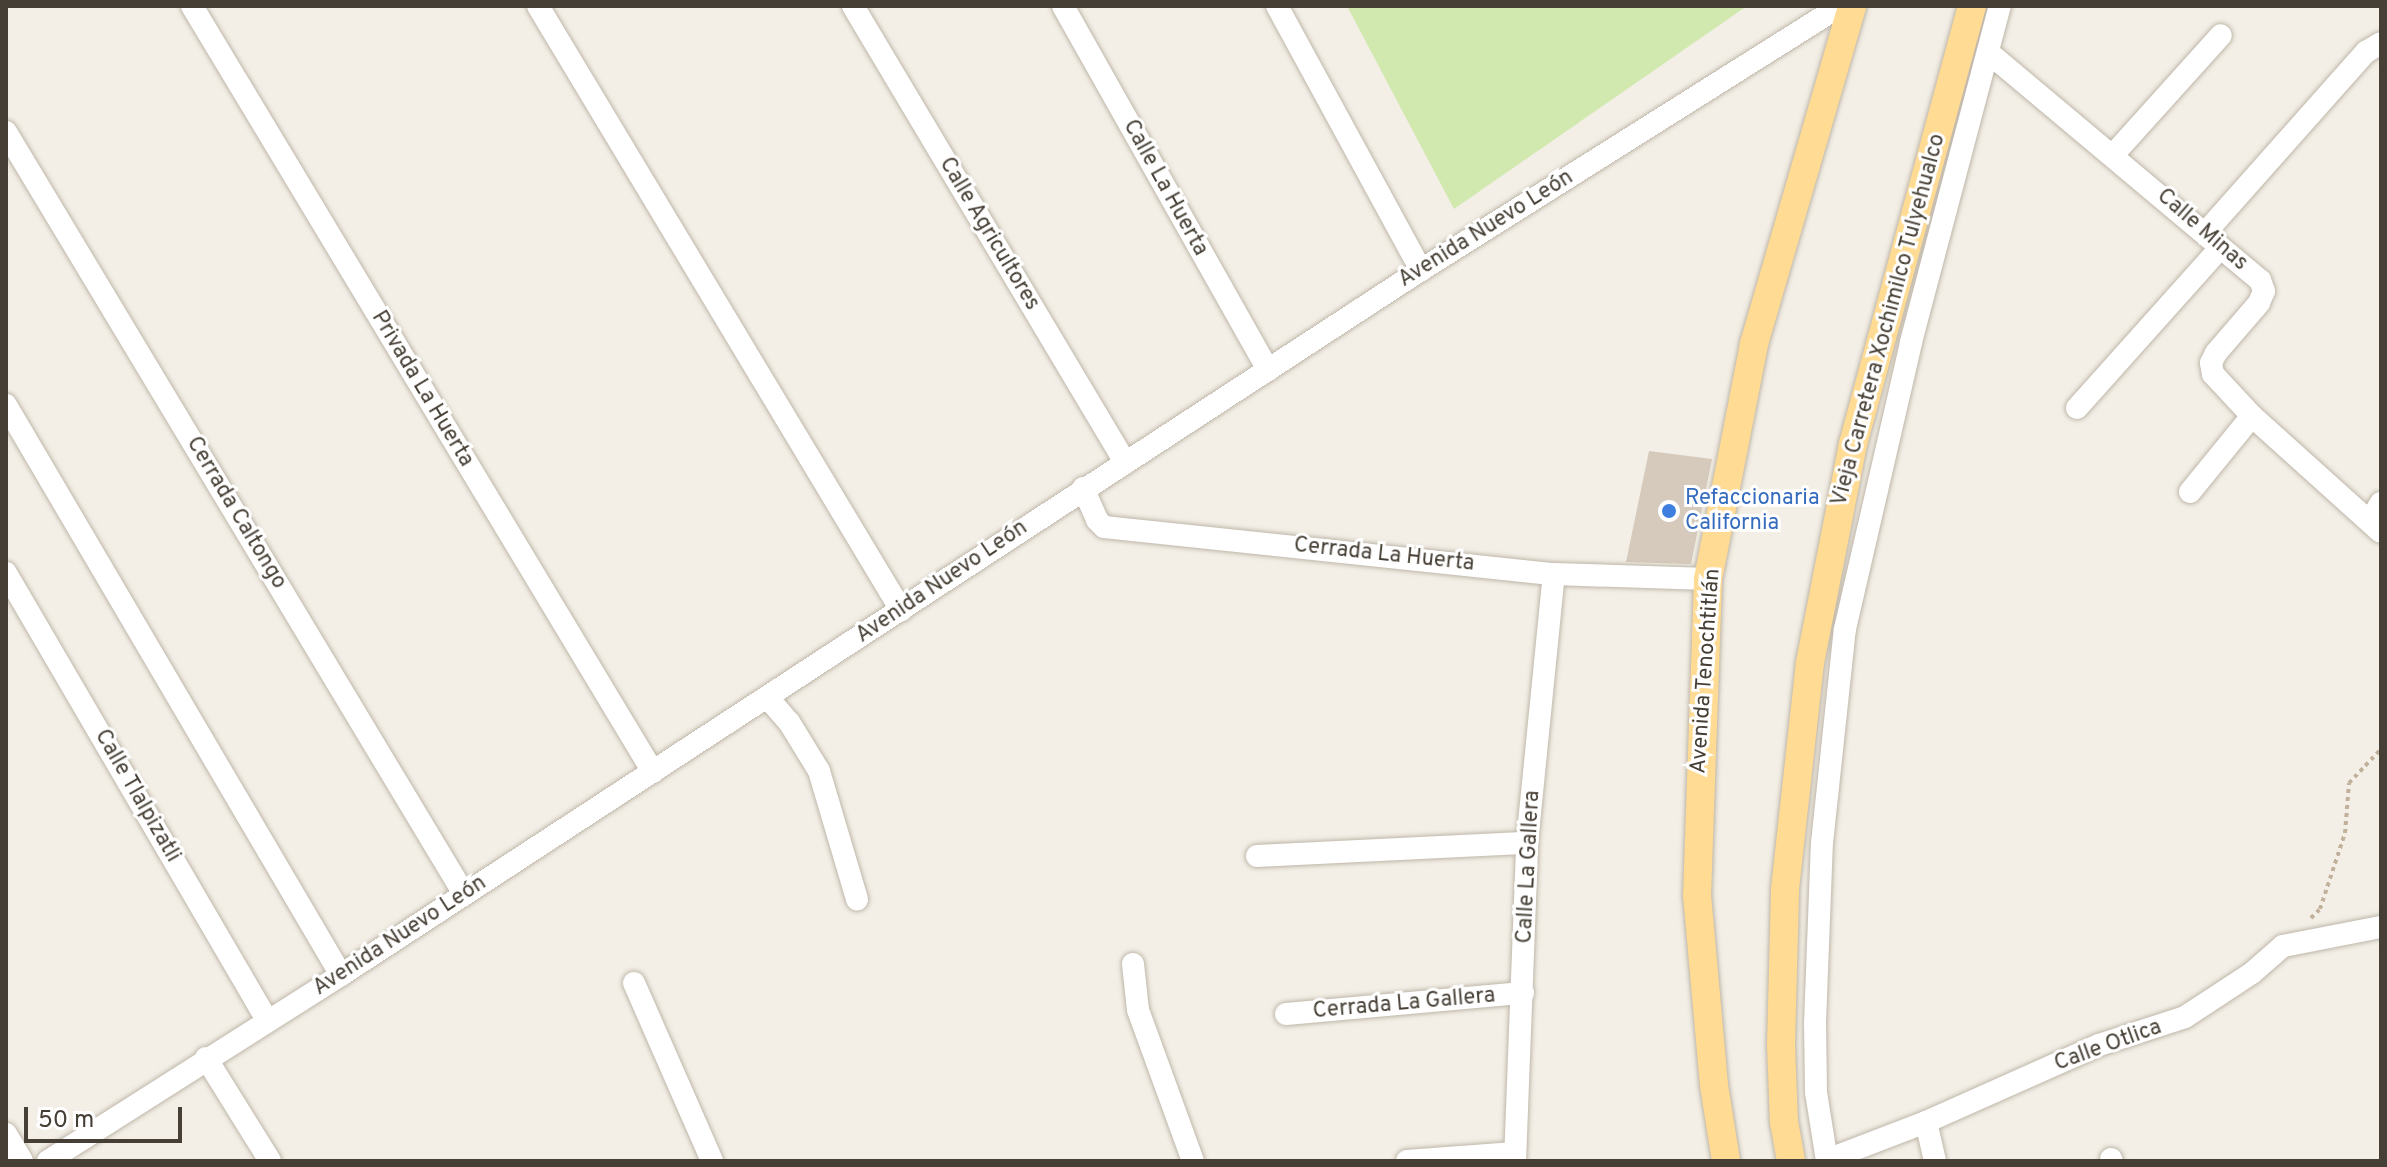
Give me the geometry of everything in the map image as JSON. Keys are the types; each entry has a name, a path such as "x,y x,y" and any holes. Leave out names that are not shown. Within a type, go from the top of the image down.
{"main road":[{"name":"Avenida Tenochtitlán","path":"1726,1161 1714,1085 1697,896 1708,579 1754,344 1852,6"},
{"name":"Vieja Carretera Xochimilco Tulyehualco","path":"1791,1161 1784,1123 1781,1045 1785,889 1810,663 1853,444 1972,6"}],"street":[{"name":"Privada La Huerta","path":"192,6 653,772"},
{"path":"538,6 901,610"},
{"name":"Calle Agricultores","path":"853,6 1125,462"},
{"name":"Calle La Huerta","path":"1063,6 1268,370"},
{"path":"1277,6 1421,270"},
{"name":"Avenida Nuevo León","path":"48,1161 341,975 1421,270 1840,6"},
{"path":"1827,1161 1816,1092 1815,1023 1822,843 1845,629 1911,342 2000,6"},
{"path":"2113,155 2221,35"},
{"path":"2077,408 2366,52 2381,43"},
{"name":"Calle Minas","path":"1989,53 2260,280 2264,291 2259,303 2211,363 2213,374 2252,416 2377,519"},
{"name":"Cerrada Caltongo","path":"6,132 464,894"},
{"path":"6,405 341,975"},
{"path":"2190,492 2252,416"},
{"name":"Cerrada La Huerta","path":"1083,488 1104,527 1554,574 1708,579"},
{"name":"Calle Tlalpizatli","path":"6,573 267,1020"},
{"name":"Calle La Gallera","path":"1515,1157 1527,843 1554,574"},
{"path":"767,697 789,722 819,771 857,899"},
{"path":"1257,856 1527,843"},
{"path":"2283,946 2381,927"},
{"name":"Calle Otlica","path":"1827,1161 1926,1122 2099,1045 2185,1017 2252,973 2283,946"},
{"path":"1133,964 1138,1010 1193,1161"},
{"path":"634,983 712,1161"},
{"name":"Cerrada La Gallera","path":"1286,1014 1523,993"},
{"path":"206,1058 270,1161"},
{"path":"1926,1122 1935,1161"},
{"path":"6,1134 22,1161"},
{"path":"1407,1161 1515,1157"}],"path":[{"path":"2283,946 2320,909 2345,833 2349,783 2381,749"}],"green space":[{"path":"1347,6 1747,6 1454,209"}],"building":[{"name":"Refaccionaria California","path":"1649,451 1712,459 1691,564 1626,562"}],"place":[{"name":"Refaccionaria California","path":"1669,511"}]}
